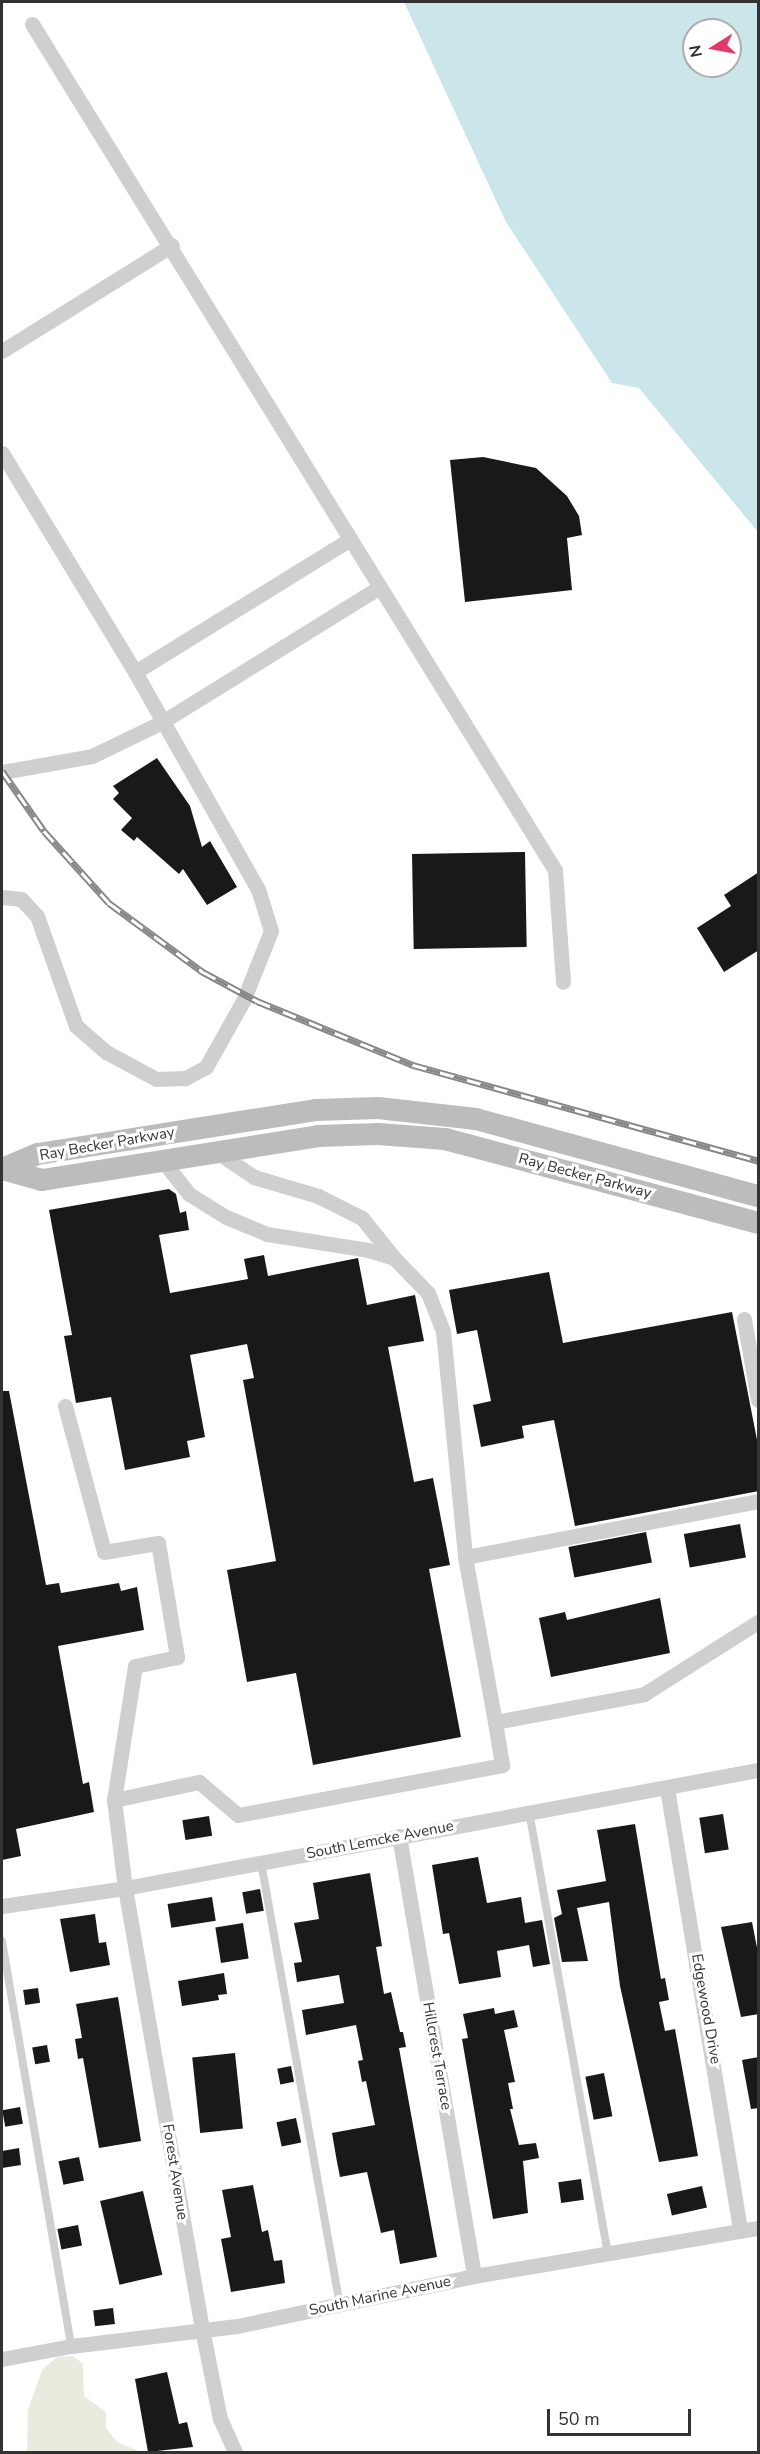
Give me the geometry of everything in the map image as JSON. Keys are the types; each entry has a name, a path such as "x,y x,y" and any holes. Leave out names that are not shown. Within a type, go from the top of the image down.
{"main road":[{"name":"Ray Becker Parkway","path":"759,1196 476,1119 378,1108 316,1110 50,1152 2,1169 42,1180 343,1134 445,1139 759,1223"}],"street":[{"path":"32,24 172,245 350,539 555,870 563,982"},
{"path":"2,351 172,245"},
{"path":"2,453 135,672 258,889 271,931 243,1001 206,1067 185,1078 156,1078 106,1052 76,1026 37,916 21,899 2,897"},
{"path":"135,672 350,539"},
{"path":"2,772 92,756 162,722 380,587"},
{"path":"114,1800 199,1782 238,1815 502,1766 465,1557 443,1331 428,1293 394,1258 363,1218 318,1196 254,1177 217,1152"},
{"path":"163,1161 189,1194 226,1217 267,1234 368,1250 394,1258"},
{"path":"744,1319 759,1400"},
{"name":"Forest Avenue","path":"65,1406 105,1551 158,1543 177,1657 135,1666 114,1800 125,1888 202,2330 220,2419 235,2452"},
{"path":"465,1557 759,1501"},
{"path":"495,1722 644,1694 759,1622"},
{"name":"South Lemcke Avenue","path":"2,1906 125,1888 759,1770"},
{"name":"Edgewood Drive","path":"667,1788 740,2231"},
{"name":"Hillcrest Terrace","path":"399,1836 474,2276"},
{"name":"South Marine Avenue","path":"2,2359 71,2346 202,2330 340,2305 474,2276 759,2228"}],"lane":[{"path":"529,1811 608,2255"},
{"path":"261,1863 340,2305"},
{"path":"2,1941 71,2346"}],"shaded area":[{"path":"73,2356 83,2364 84,2396 106,2412 106,2428 117,2442 141,2452 27,2452 28,2410 42,2370 57,2357"}],"water":[{"path":"404,2 758,2 758,532 639,388 612,383 506,222"}],"building":[{"path":"483,457 536,468 567,496 579,516 582,535 567,538 572,590 465,602 450,460"},
{"path":"157,758 190,806 202,847 210,841 237,887 207,905 183,869 179,874 137,837 134,841 121,830 132,818 113,799 119,793 113,786"},
{"path":"525,852 527,947 414,949 412,854"},
{"path":"759,872 759,950 724,972 697,928 731,906 724,895"},
{"path":"169,1189 176,1194 180,1213 186,1211 189,1230 159,1235 170,1293 248,1279 244,1259 264,1255 268,1276 358,1258 367,1305 415,1295 424,1341 388,1347 414,1482 433,1478 450,1565 429,1569 461,1737 313,1765 296,1673 247,1682 227,1570 276,1561 243,1380 254,1378 247,1344 190,1355 205,1437 187,1441 190,1457 125,1470 111,1397 76,1403 64,1336 72,1335 49,1210"},
{"path":"549,1272 563,1343 732,1312 759,1450 759,1491 575,1526 554,1420 522,1426 524,1438 481,1447 473,1405 491,1401 477,1330 457,1334 449,1290"},
{"path":"2,1391 9,1391 46,1585 59,1583 61,1593 119,1583 121,1591 137,1587 144,1630 58,1646 83,1784 89,1782 94,1812 16,1829 21,1856 2,1860"},
{"path":"740,1524 746,1557 690,1567 684,1534"},
{"path":"646,1532 652,1562 574,1578 568,1547"},
{"path":"660,1598 670,1653 551,1677 539,1618 565,1612 567,1620"},
{"path":"723,1814 729,1850 705,1853 699,1818"},
{"path":"209,1816 212,1836 185,1840 182,1820"},
{"path":"635,1824 661,1979 665,1978 669,2000 659,2002 665,2031 675,2029 698,2156 659,2162 620,1986 609,1902 577,1908 588,1961 562,1962 554,1918 562,1914 557,1890 606,1881 597,1830"},
{"path":"478,1857 487,1903 521,1897 525,1923 542,1920 550,1964 533,1967 529,1945 497,1951 501,1977 459,1984 449,1933 443,1934 432,1865"},
{"path":"370,1873 382,1946 376,1947 384,1994 391,1992 400,2032 403,2032 406,2047 399,2048 437,2257 400,2264 394,2230 381,2233 367,2172 340,2177 337,2162 332,2133 375,2125 366,2081 362,2082 358,2061 363,2060 356,2025 306,2035 302,2010 344,2003 339,1975 297,1982 294,1963 302,1962 294,1923 319,1919 313,1883"},
{"path":"260,1889 264,1911 246,1914 242,1892"},
{"path":"212,1897 216,1921 171,1928 168,1904"},
{"path":"95,1914 99,1943 106,1942 110,1965 70,1972 60,1919"},
{"path":"752,1922 759,1958 759,2014 741,2017 721,1927"},
{"path":"243,1923 249,1959 221,1963 215,1927"},
{"path":"224,1973 227,1994 218,1995 219,2000 182,2006 178,1981"},
{"path":"38,1988 40,2003 25,2005 23,1990"},
{"path":"118,1997 141,2141 99,2148 83,2058 78,2059 75,2039 82,2038 76,2004"},
{"path":"494,2008 495,2014 514,2010 518,2027 504,2030 515,2082 508,2083 513,2109 510,2109 519,2145 536,2143 539,2158 523,2161 528,2213 493,2219 462,2039 468,2038 463,2014"},
{"path":"47,2045 50,2062 35,2064 32,2048"},
{"path":"235,2053 243,2129 200,2133 192,2057"},
{"path":"759,2057 759,2108 751,2109 742,2060"},
{"path":"291,2066 294,2082 280,2084 277,2069"},
{"path":"604,2073 612,2116 594,2120 585,2077"},
{"path":"20,2107 23,2124 5,2127 2,2110"},
{"path":"296,2118 301,2142 282,2147 276,2122"},
{"path":"19,2148 21,2165 2,2168 2,2151"},
{"path":"79,2157 84,2180 63,2185 58,2161"},
{"path":"581,2179 584,2200 561,2203 558,2182"},
{"path":"253,2185 262,2232 268,2230 274,2261 282,2260 285,2283 231,2292 221,2239 231,2237 222,2190"},
{"path":"702,2186 707,2207 672,2216 667,2194"},
{"path":"143,2191 162,2275 119,2285 100,2201"},
{"path":"78,2225 82,2246 61,2250 57,2229"},
{"path":"113,2308 115,2324 95,2326 93,2310"},
{"path":"167,2372 179,2424 187,2422 193,2447 148,2452 135,2379"}],"railway":[{"path":"2,771 44,831 109,903 203,972 257,1001 413,1065 758,1161"}]}
